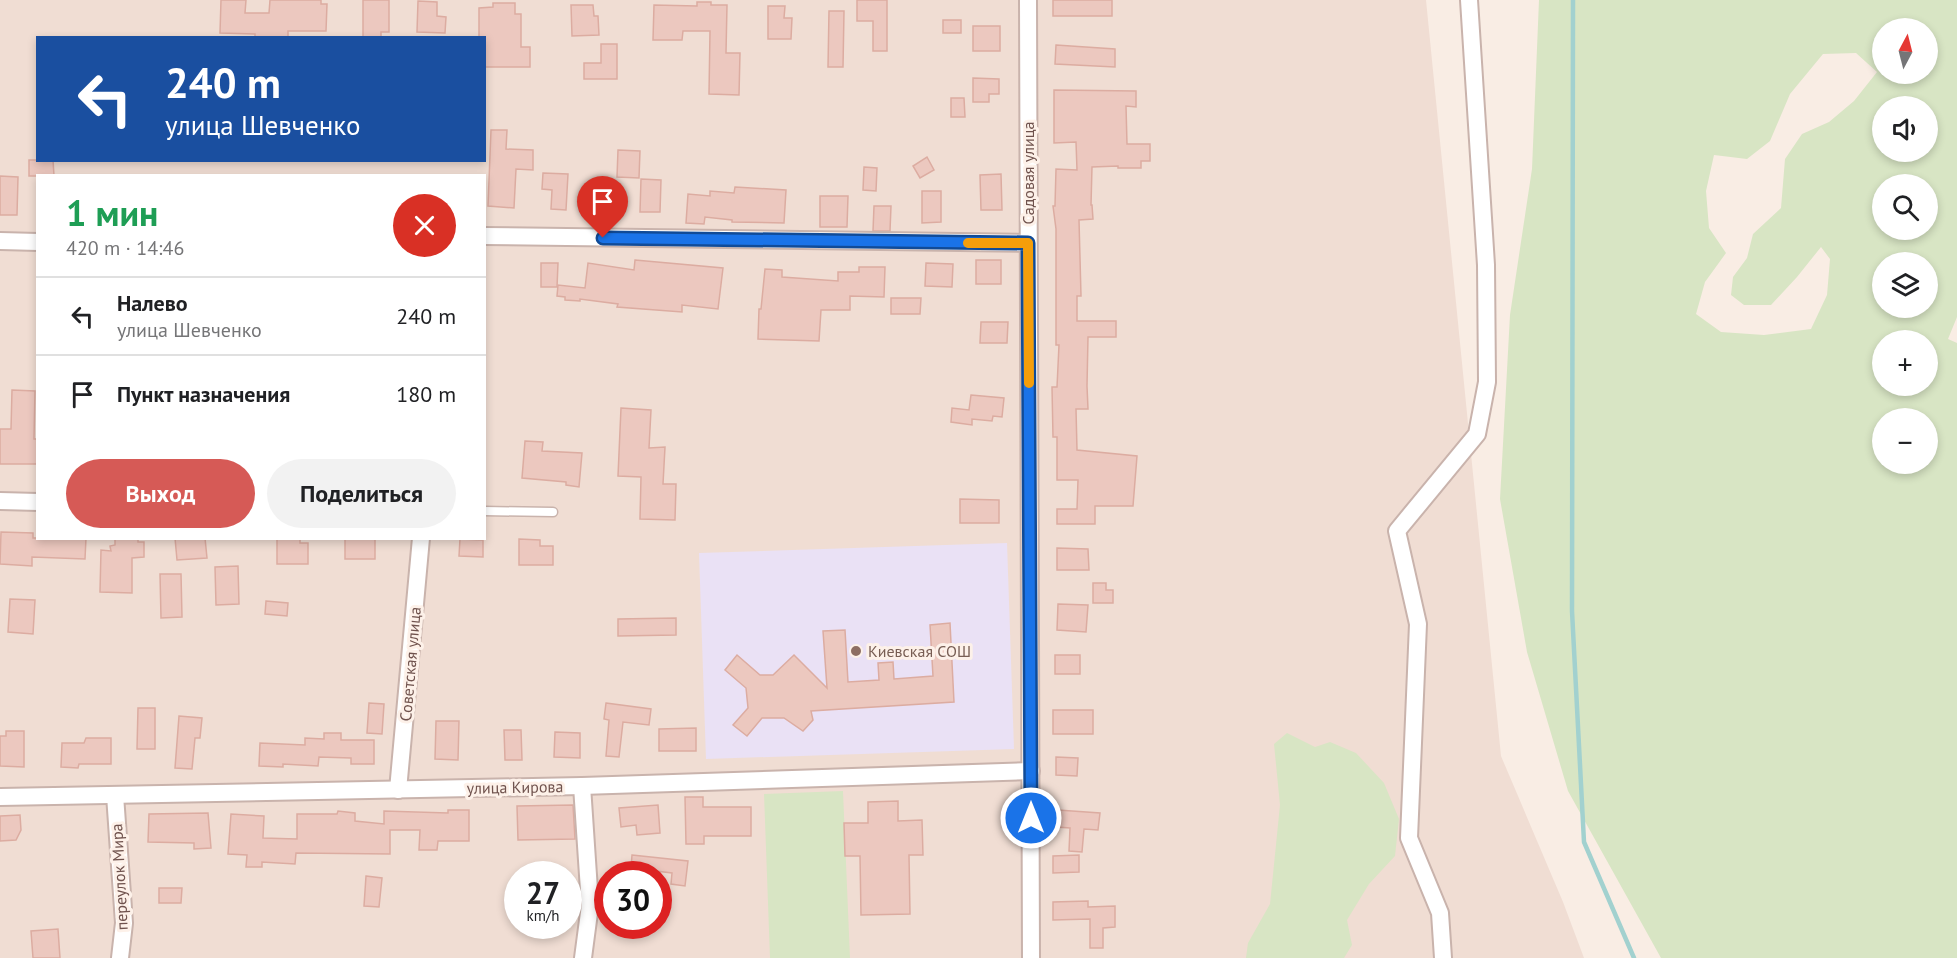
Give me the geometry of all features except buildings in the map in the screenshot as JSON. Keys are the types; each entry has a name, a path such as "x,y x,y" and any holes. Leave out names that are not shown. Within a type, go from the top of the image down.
{"street":[{"name":"Садовая улица","path":"1028,0 1031,958"},
{"path":"1443,958 1440,913 1409,838 1418,624 1398,531 1477,434 1487,382 1486,265 1469,0"},
{"path":"486,236 1028,243"},
{"path":"0,241 36,242"},
{"path":"0,501 36,502"},
{"name":"Советская улица","path":"398,790 422,540"},
{"name":"улица Кирова","path":"0,797 582,786 1031,771"},
{"path":"582,786 590,905 583,958"},
{"name":"переулок Мира","path":"115,795 124,923 120,958"}],"lane":[{"path":"486,511 553,512"}],"shaded area":[{"path":"0,0 1426,0 1501,756 1563,902 1584,958 0,958"},
{"name":"Киевская СОШ","path":"1007,543 1014,749 706,759 699,553"}],"green space":[{"path":"1539,0 1957,0 1957,317 1948,339 1957,343 1957,958 1661,958 1568,791 1527,652 1500,499 1510,315 1532,169","holes":["1872,18 1938,18 1938,84 1872,84 1872,78 1854,101 1829,122 1802,134 1785,159 1781,208 1753,234 1747,258 1733,277 1731,295 1744,305 1771,305 1821,247 1830,259 1827,295 1811,329 1764,335 1721,332 1696,314 1705,282 1726,253 1709,228 1706,191 1714,155 1747,159 1770,141 1790,94 1823,54 1856,53 1872,67"]},
{"path":"1287,733 1315,747 1330,742 1356,753 1384,783 1399,819 1395,856 1369,884 1347,920 1352,945 1344,958 1246,958 1248,943 1270,904 1280,805 1274,744"},
{"path":"843,791 850,958 770,958 764,794"}],"waterway":[{"path":"1573,0 1572,611 1584,842 1634,958"}],"slow traffic":[{"path":"968,243 1028,243 1029,383"}],"place":[{"name":"Киевская СОШ","path":"856,651"}],"route":[{"path":"603,238 1028,243 1031,818"}]}
